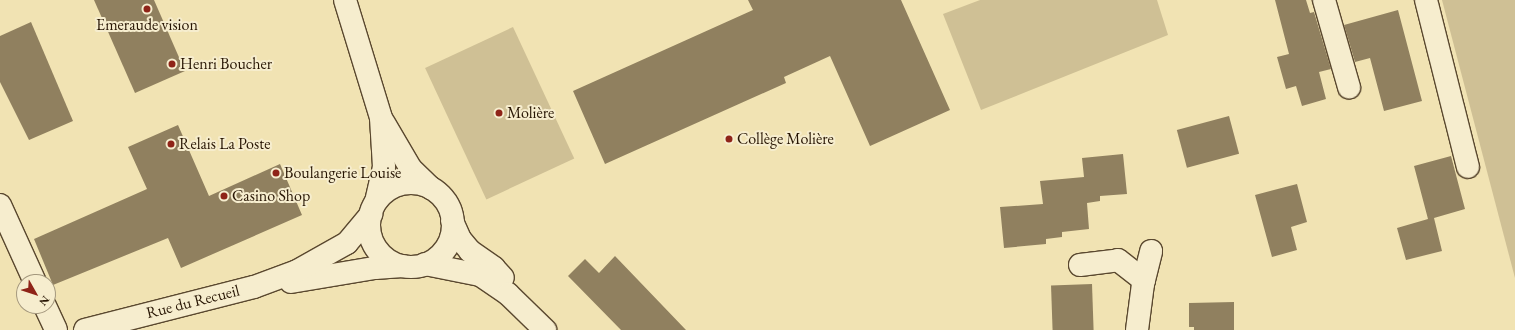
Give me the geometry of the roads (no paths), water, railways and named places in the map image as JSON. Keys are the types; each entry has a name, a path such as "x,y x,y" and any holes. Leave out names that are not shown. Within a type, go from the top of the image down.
{"street":[{"path":"345,0 381,118 384,166 369,228 376,248 391,262 415,265 446,247 451,234 452,221 446,202 411,168 381,118"},
{"path":"1324,0 1349,87"},
{"path":"1426,0 1468,166"},
{"path":"373,208 386,191 404,184 431,188"},
{"path":"0,205 31,274"},
{"name":"Rue du Recueil","path":"85,330 254,287 297,271 335,252 350,240 373,208"},
{"name":"Rue du Recueil","path":"452,221 460,239 470,251 494,268 524,309"},
{"path":"1137,330 1144,280 1151,251"},
{"path":"1080,265 1118,260 1144,280"},
{"name":"Rue du Recueil","path":"254,287 415,265 480,275 495,284 524,309 545,330"},
{"path":"49,314 56,330"}],"place":[{"name":"Emeraude vision","path":"147,9"},
{"name":"Henri Boucher","path":"172,64"},
{"name":"Molière","path":"499,113"},
{"name":"Collège Molière","path":"729,139"},
{"name":"Relais La Poste","path":"171,144"},
{"name":"Boulangerie Louise","path":"276,173"},
{"name":"Casino Shop","path":"224,196"}]}
